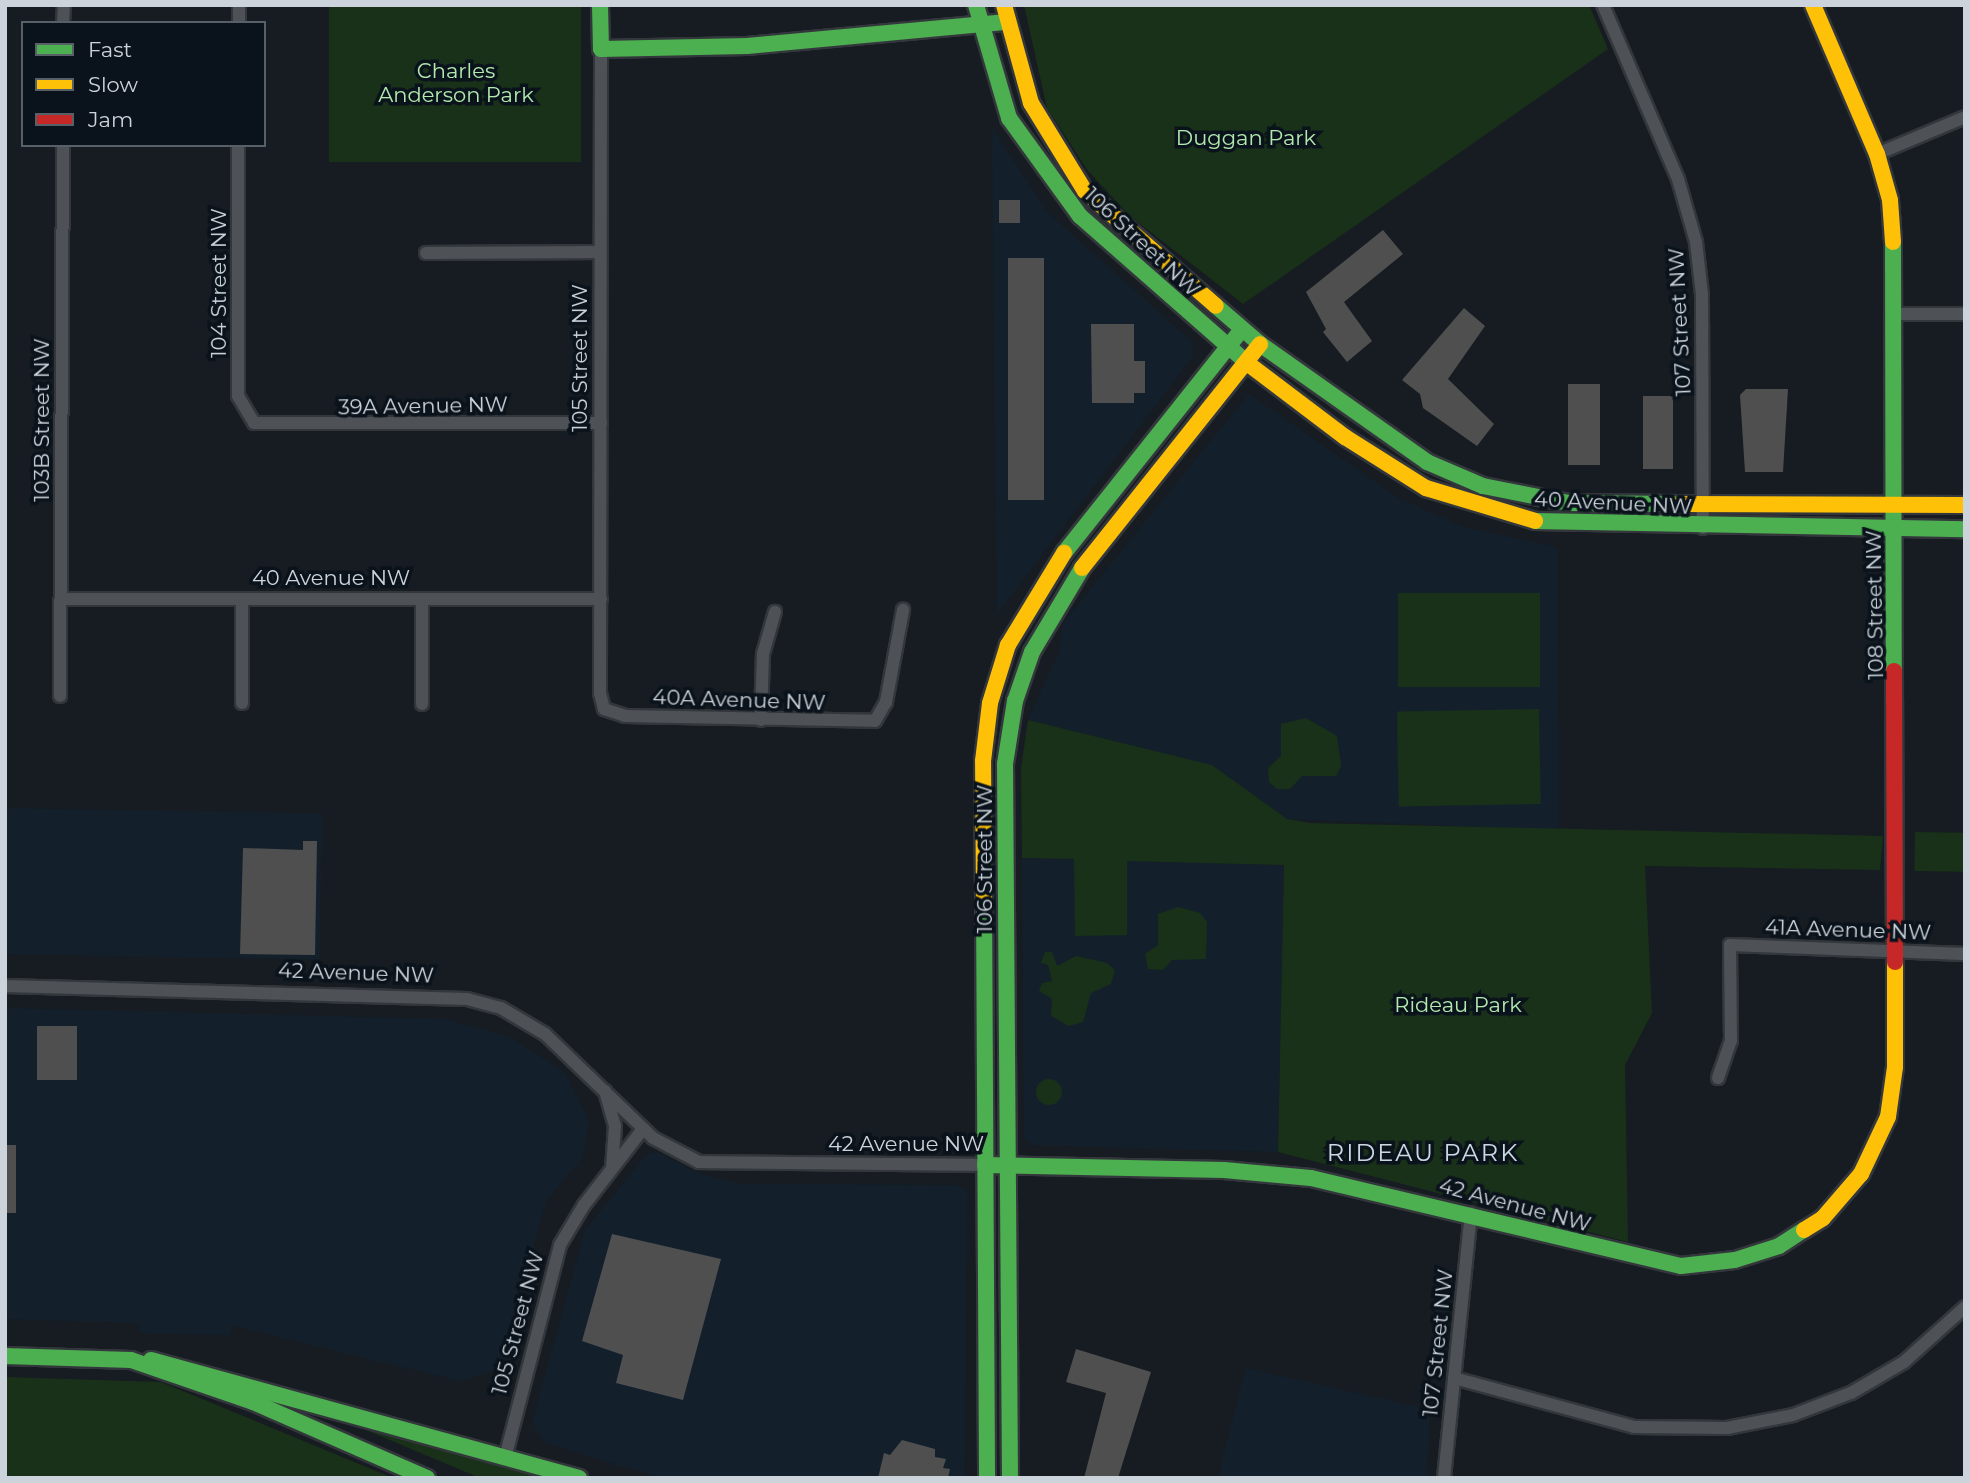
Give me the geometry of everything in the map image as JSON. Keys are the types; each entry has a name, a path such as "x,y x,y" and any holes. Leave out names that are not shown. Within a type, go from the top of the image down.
{"main road":[{"name":"105 Street NW","path":"600,5 601,49"},
{"name":"106 Street NW","path":"976,5 980,27 1009,118 1066,202 1103,241 1227,346"},
{"name":"106 Street NW","path":"1004,5 1031,103 1085,191 1260,344 1081,570 1032,652 1015,701 1005,764 1010,1478"},
{"name":"108 Street NW","path":"1813,5 1877,154 1891,211 1894,314 1895,1067 1888,1117 1873,1154 1838,1204"},
{"path":"601,49 747,46 980,27 1007,22"},
{"name":"106 Street NW","path":"988,1478 982,761 996,682 1016,628 1046,576 1242,329"},
{"name":"40 Avenue NW","path":"1260,344 1409,453 1463,479 1569,503 1965,505"},
{"name":"40 Avenue NW","path":"1227,346 1389,467 1469,505 1563,526 1965,529"},
{"name":"42 Avenue NW","path":"985,1165 1277,1174 1471,1213 1640,1261 1697,1266 1779,1246 1838,1204"},
{"path":"5,1356 131,1360 187,1366 579,1478"},
{"path":"131,1360 253,1402 426,1478"}],"street":[{"name":"107 Street NW","path":"1603,5 1678,179 1696,242 1702,305 1703,528"},
{"name":"105 Street NW","path":"601,49 601,599 604,709"},
{"path":"1877,154 1965,117"},
{"name":"103B Street NW","path":"60,696 63,147"},
{"name":"104 Street NW","path":"239,147 238,396 247,418"},
{"path":"426,253 600,252"},
{"path":"1894,314 1965,314"},
{"name":"39A Avenue NW","path":"247,418 270,426 601,423"},
{"name":"40 Avenue NW","path":"61,599 601,599"},
{"path":"242,599 242,702"},
{"path":"422,599 422,704"},
{"name":"40A Avenue NW","path":"604,709 625,716 875,721 886,702 904,610"},
{"path":"761,720 763,654 775,612"},
{"name":"41A Avenue NW","path":"1718,1078 1731,1041 1730,945 1965,954"},
{"name":"42 Avenue NW","path":"5,986 467,999 530,1024 601,1082 643,1129 678,1153 721,1166 985,1165"},
{"path":"601,1082 615,1126 610,1171"},
{"name":"105 Street NW","path":"505,1458 557,1253 571,1224 643,1129"},
{"name":"107 Street NW","path":"1444,1478 1471,1213"},
{"path":"1454,1378 1609,1422 1663,1429 1760,1423 1825,1405 1878,1379 1965,1307"}],"shaded area":[{"path":"992,128 1047,212 1192,342 1193,356 997,614"},
{"path":"1249,394 1398,498 1463,527 1557,547 1559,830 1287,819 1212,765 1028,720 1059,652 1063,623"},
{"path":"5,808 322,814 319,960 5,954"},
{"path":"1022,858 1284,865 1278,1152 1031,1145 1024,1137"},
{"path":"5,1008 445,1019 510,1037 564,1072 589,1121 582,1158 546,1201 498,1369 460,1381 231,1325 230,1335 140,1333 139,1323 5,1319"},
{"path":"656,1152 700,1174 741,1184 957,1185 967,1192 964,1478 662,1478 545,1443 532,1423 585,1231 647,1154"},
{"path":"1246,1368 1430,1410 1426,1478 1218,1478"}],"green space":[{"name":"Charles Anderson Park","path":"329,5 581,5 581,162 329,162"},
{"name":"Duggan Park","path":"1024,5 1589,5 1608,49 1243,304 1130,216 1088,171 1047,108"},
{"path":"1398,593 1540,593 1540,687 1398,687"},
{"path":"1539,709 1541,804 1399,806 1397,711"},
{"path":"1306,718 1337,736 1341,766 1336,776 1302,776 1290,789 1277,789 1269,782 1268,768 1281,756 1281,724"},
{"name":"Rideau Park","path":"1028,720 1212,765 1287,819 1310,823 1883,836 1880,870 1645,866 1652,1013 1625,1065 1628,1242 1278,1152 1284,865 1127,861 1127,935 1075,936 1074,859 1022,858 1021,768"},
{"path":"1915,832 1965,833 1964,872 1914,871"},
{"path":"1178,907 1200,913 1207,922 1206,959 1172,960 1163,970 1148,969 1145,954 1158,945 1158,914"},
{"path":"1045,952 1052,952 1057,966 1076,956 1107,963 1115,970 1111,984 1091,993 1083,1022 1069,1026 1051,1016 1052,999 1039,991 1042,983 1052,981 1048,965 1041,963"},
{"path":"1049,1079 1058,1083 1062,1092 1058,1101 1049,1105 1040,1101 1036,1092 1040,1083"},
{"path":"5,1377 161,1382 393,1478 5,1478"},
{"path":"347,1422 546,1478 480,1478"}],"building":[{"path":"999,200 1020,200 1020,223 999,223"},
{"path":"1383,230 1403,254 1344,302 1372,341 1347,362 1323,332 1326,329 1306,292"},
{"path":"1008,258 1044,258 1044,500 1008,500"},
{"path":"1464,308 1485,326 1448,379 1494,424 1477,446 1423,408 1420,394 1402,380"},
{"path":"1091,324 1134,324 1134,361 1145,361 1145,393 1134,393 1134,403 1092,403"},
{"path":"1568,384 1600,384 1600,465 1568,465"},
{"path":"1746,389 1788,389 1783,472 1745,472 1740,395"},
{"path":"1643,396 1673,396 1673,469 1643,469"},
{"path":"303,841 317,841 315,955 240,954 243,848 303,850"},
{"path":"37,1026 77,1026 77,1080 37,1080"},
{"path":"5,1145 16,1145 16,1213 5,1213"},
{"path":"612,1234 721,1259 683,1400 616,1383 623,1355 582,1341"},
{"path":"1076,1349 1151,1372 1118,1478 1084,1478 1106,1393 1066,1382"},
{"path":"902,1440 935,1449 935,1457 946,1459 943,1468 950,1469 948,1478 878,1478 884,1453 890,1455"}],"traffic: fast":[{"path":"600,5 601,49 747,46 1007,22"},
{"path":"976,5 1009,118 1080,216 1251,366"},
{"path":"1893,242 1894,671"},
{"path":"1216,306 1260,344 1427,462 1483,486 1569,503 1680,504"},
{"path":"1064,553 1242,329"},
{"path":"1535,521 1965,529"},
{"path":"1010,1478 1005,764 1015,701 1032,652 1082,568"},
{"path":"984,898 987,1478"},
{"path":"985,1165 1224,1170 1311,1178 1681,1266 1735,1260 1779,1246 1804,1230"},
{"path":"5,1356 131,1360 253,1402 427,1478"},
{"path":"151,1360 579,1478"}],"traffic: slow":[{"path":"1004,5 1031,103 1085,191 1216,306"},
{"path":"1813,5 1877,154 1890,200 1893,242"},
{"path":"1082,568 1260,344"},
{"path":"1251,366 1345,437 1426,488 1535,521"},
{"path":"1680,504 1965,505"},
{"path":"984,898 983,761 990,703 1008,645 1064,553"},
{"path":"1804,1230 1823,1218 1861,1174 1888,1117 1895,1067 1895,962"}],"traffic: jam":[{"path":"1894,671 1895,962"}],"district":[{"name":"RIDEAU PARK","path":"1423,1153"}]}
